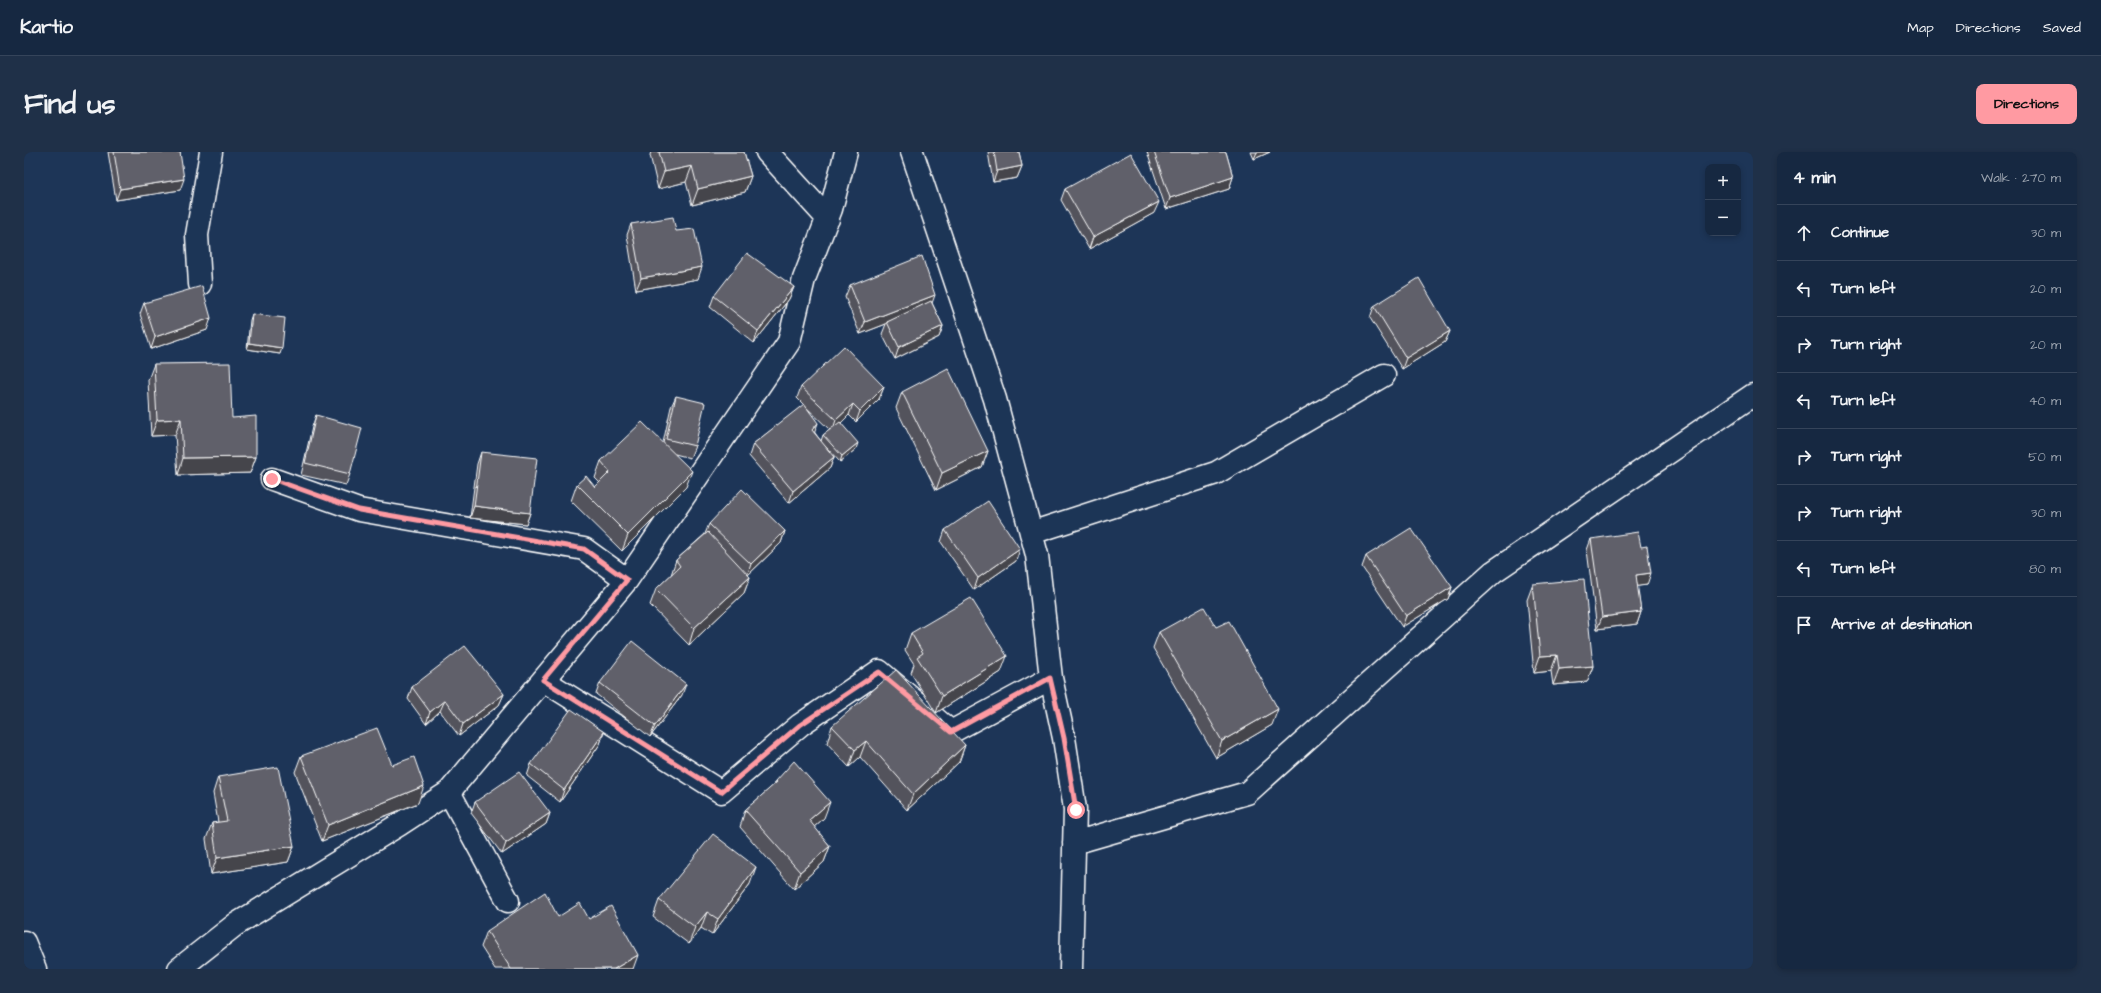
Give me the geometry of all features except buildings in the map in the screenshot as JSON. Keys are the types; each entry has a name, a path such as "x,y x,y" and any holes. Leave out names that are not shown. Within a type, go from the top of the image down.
{"street":[{"path":"200,284 197,235 211,152"},
{"path":"768,152 828,220"},
{"path":"179,969 235,925 400,824 449,792 627,580 789,342 804,279 828,220 846,152"},
{"path":"912,152 995,399 1037,555 1050,678 1064,738 1076,810 1071,969"},
{"path":"1031,533 1216,473 1384,375"},
{"path":"1074,843 1247,793 1493,572 1753,396"},
{"path":"272,479 359,510 584,549 627,580"},
{"path":"543,680 721,792 800,725 879,672 951,732 1050,678"},
{"path":"449,792 508,901"},
{"path":"24,942 35,969"}],"route":[{"path":"272,479 359,510 584,549 627,580 543,680 721,792 800,725 879,672 951,732 1050,678 1064,738 1076,810"}]}
